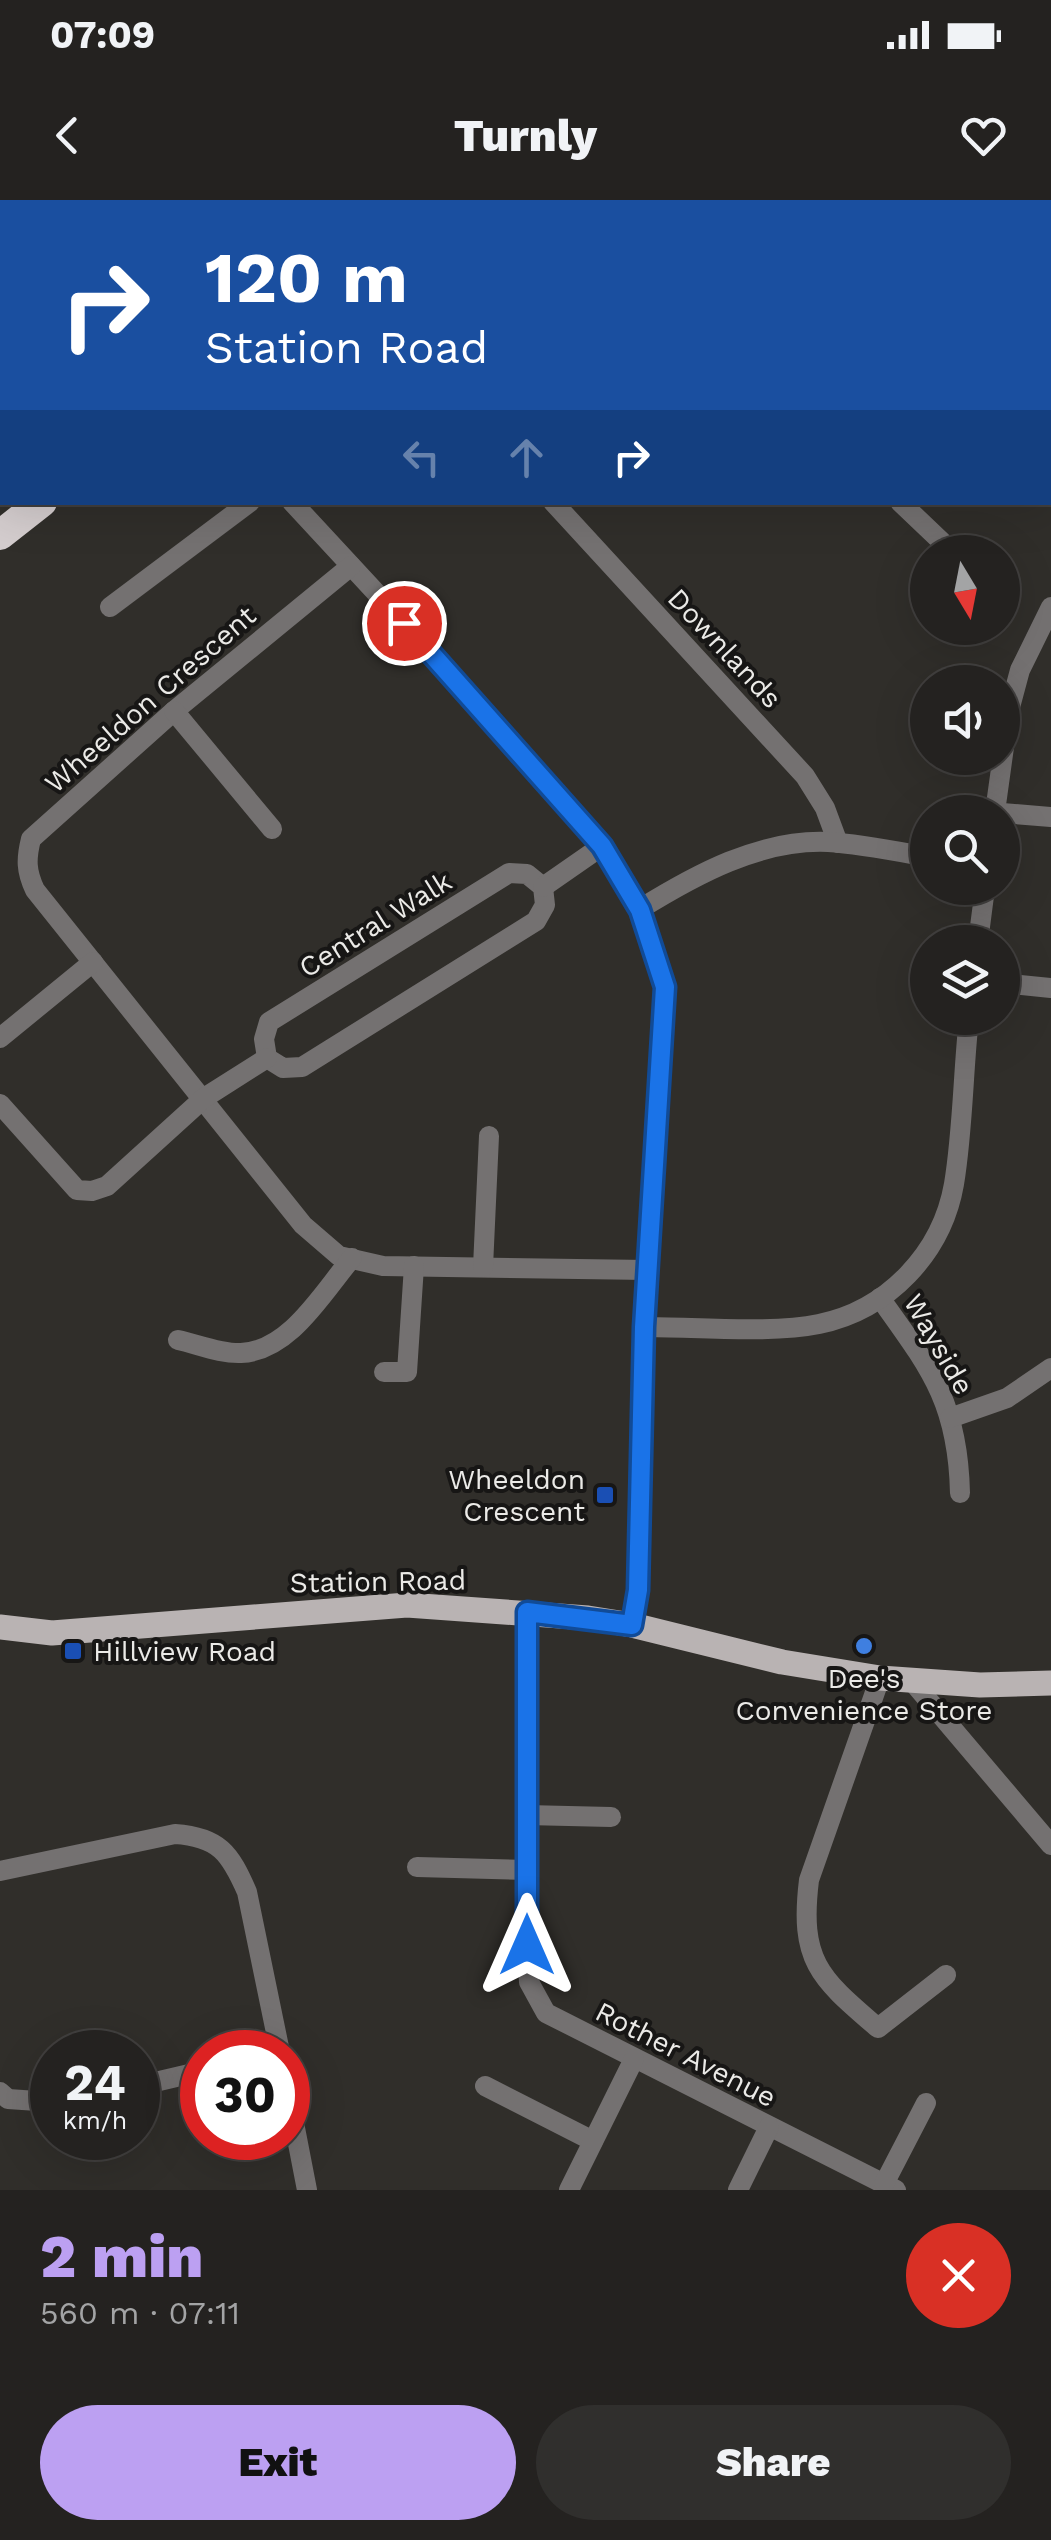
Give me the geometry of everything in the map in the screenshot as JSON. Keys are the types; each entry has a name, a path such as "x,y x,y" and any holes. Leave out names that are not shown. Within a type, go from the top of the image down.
{"highway":[{"path":"0,535 38,505"}],"main road":[{"name":"Station Road","path":"0,1627 52,1633 407,1605 527,1612 632,1625 782,1662 880,1678 980,1685 1051,1682"}],"street":[{"path":"110,607 246,505"},
{"path":"295,505 602,846 640,910 665,987 644,1327 638,1590 632,1625"},
{"name":"Downlands","path":"556,505 806,776 825,808 838,844"},
{"path":"903,505 935,535"},
{"name":"Wheeldon Crescent","path":"351,566 174,710 31,839 26,859 28,875 35,890 303,1225 339,1256 383,1266 647,1270"},
{"path":"1000,795 1009,711 1020,670 1051,607"},
{"path":"174,710 272,829"},
{"path":"1020,814 1051,817"},
{"path":"640,910 720,865 768,850 825,842 910,854"},
{"path":"0,1104 77,1190 107,1186 204,1098 267,1058 284,1068 302,1067 536,921 545,905 542,887 602,846"},
{"name":"Central Walk","path":"267,1058 264,1039 269,1022 509,873 528,874 542,887"},
{"path":"0,1038 93,962"},
{"path":"1020,985 1051,988"},
{"path":"644,1327 819,1324 858,1310 903,1281 930,1249 954,1184 967,1035"},
{"path":"483,1267 489,1136"},
{"path":"178,1340 241,1353 270,1345 289,1333 352,1258"},
{"path":"384,1372 407,1372 414,1266"},
{"name":"Wayside","path":"880,1298 944,1397 959,1452 960,1493"},
{"name":"Wayside","path":"950,1418 1008,1398 1051,1368"},
{"name":"Rother Avenue","path":"527,1612 529,1982 546,2013 890,2187"},
{"path":"880,1678 809,1880 805,1911 808,1938 816,1965 830,1987 878,2028 946,1975"},
{"path":"912,1681 1051,1845"},
{"path":"526,1815 611,1817"},
{"path":"0,1871 175,1834 202,1836 228,1858 248,1892 276,2030"},
{"path":"417,1867 527,1870"},
{"path":"568,2190 634,2059"},
{"path":"485,2086 593,2141"},
{"path":"0,2092 8,2098 30,2100"},
{"path":"890,2187 926,2103"},
{"path":"738,2190 769,2127"},
{"path":"301,2160 307,2190"}],"place":[{"name":"Wheeldon Crescent","path":"605,1495"},
{"name":"Dee's Convenience Store","path":"864,1646"},
{"name":"Hillview Road","path":"73,1651"}],"route":[{"path":"404,623 602,846 640,910 665,987 644,1327 638,1590 632,1625 527,1612 527,1945"}]}
